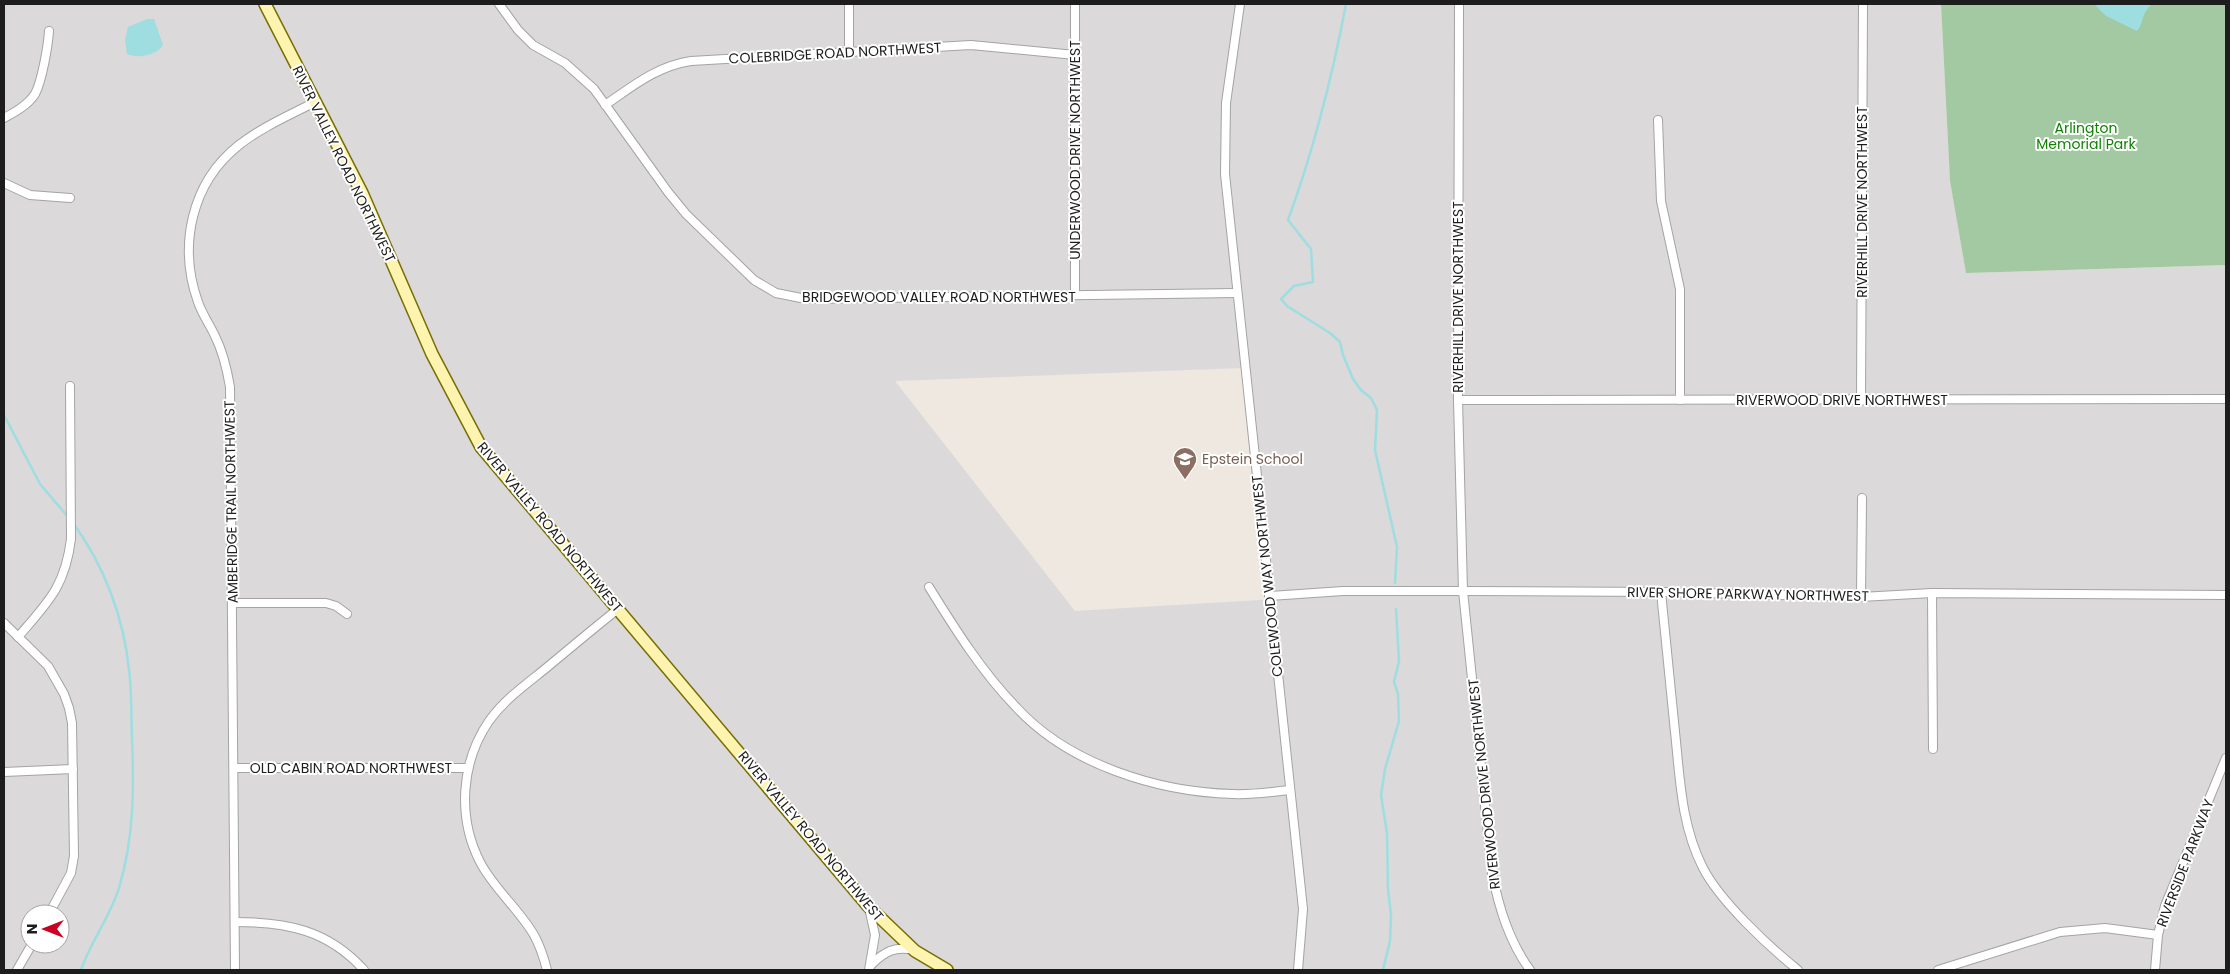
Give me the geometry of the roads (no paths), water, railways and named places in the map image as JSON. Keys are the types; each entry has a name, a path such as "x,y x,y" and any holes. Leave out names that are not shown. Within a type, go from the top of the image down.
{"street":[{"name":"RIVER VALLEY ROAD NORTHWEST","path":"265,4 362,193 432,354 481,447 868,906 915,951 948,970"},
{"name":"BRIDGEWOOD VALLEY ROAD NORTHWEST","path":"499,4 518,30 533,45 579,74 594,89 686,214 754,280 776,293 806,299 1237,294"},
{"path":"849,4 849,53"},
{"name":"UNDERWOOD DRIVE NORTHWEST","path":"1075,4 1075,296"},
{"name":"COLEWOOD WAY NORTHWEST","path":"1240,4 1226,103 1224,138 1225,174 1303,909 1298,970"},
{"name":"RIVERHILL DRIVE NORTHWEST","path":"1459,4 1458,400 1463,591"},
{"name":"RIVERHILL DRIVE NORTHWEST","path":"1861,401 1863,4"},
{"path":"4,118 26,105 36,93 48,48 50,31"},
{"name":"COLEBRIDGE ROAD NORTHWEST","path":"605,105 652,73 678,63 971,45 1075,55"},
{"name":"AMBERIDGE TRAIL NORTHWEST","path":"235,970 230,387 221,350 198,304 193,285 188,255 190,225 203,187 227,156 253,135 315,102"},
{"path":"1658,120 1661,200 1680,289 1680,400"},
{"path":"4,183 30,196 70,198"},
{"path":"18,637 54,595 63,578 68,562 71,539 70,386"},
{"name":"RIVERWOOD DRIVE NORTHWEST","path":"1458,400 1861,401 2226,398"},
{"path":"1861,597 1862,498"},
{"path":"929,587 956,630 1003,693 1032,722 1069,750 1151,783 1180,789 1234,794 1290,790"},
{"name":"RIVER SHORE PARKWAY NORTHWEST","path":"1269,596 1343,591 1661,592 1861,597 1932,593 2226,595"},
{"name":"RIVERWOOD DRIVE NORTHWEST","path":"1463,591 1492,873 1500,908 1512,941 1530,970"},
{"path":"1661,592 1682,807 1692,845 1704,870 1721,894 1778,954 1798,970"},
{"path":"1932,593 1933,749"},
{"path":"233,603 326,603 336,606 347,614"},
{"path":"548,970 534,935 489,876 474,848 465,809 465,788 468,768 480,737 500,708 618,609"},
{"path":"4,623 48,666 64,694 72,723 74,856 71,873 54,904"},
{"name":"RIVERSIDE PARKWAY","path":"2156,970 2158,935 2165,906 2226,758"},
{"name":"OLD CABIN ROAD NORTHWEST","path":"234,768 468,768"},
{"path":"4,772 73,769"},
{"path":"868,906 875,935 870,968"},
{"path":"235,922 266,922 306,930 326,939 346,952 364,970"},
{"path":"1938,970 2060,932 2105,928 2158,935"},
{"path":"870,968 881,954 890,950 901,948 915,951"},
{"path":"17,970 26,954"}],"water":[{"path":"2094,4 2152,4 2146,11 2137,31 2106,16"},
{"path":"147,19 154,19 163,45 152,54 136,56 127,54 125,40 128,27"}],"waterway":[{"path":"1346,4 1322,113 1288,220 1311,249 1313,282 1294,286 1281,299 1287,306 1330,333 1340,342 1353,379 1361,390 1371,398 1377,410 1375,450 1397,547 1395,583"},
{"path":"4,415 40,484 68,517"},
{"path":"73,523 103,574 111,593 122,631 130,678 133,757 132,813 124,869 115,899 81,970"},
{"path":"1383,970 1390,941 1391,915 1388,889 1387,833 1381,795 1385,769 1399,721 1398,694 1394,682 1399,661 1396,609"}],"place":[{"name":"Epstein School","path":"1185,480"}],"park label":[{"name":"Arlington Memorial Park","path":"2086,136"}]}
